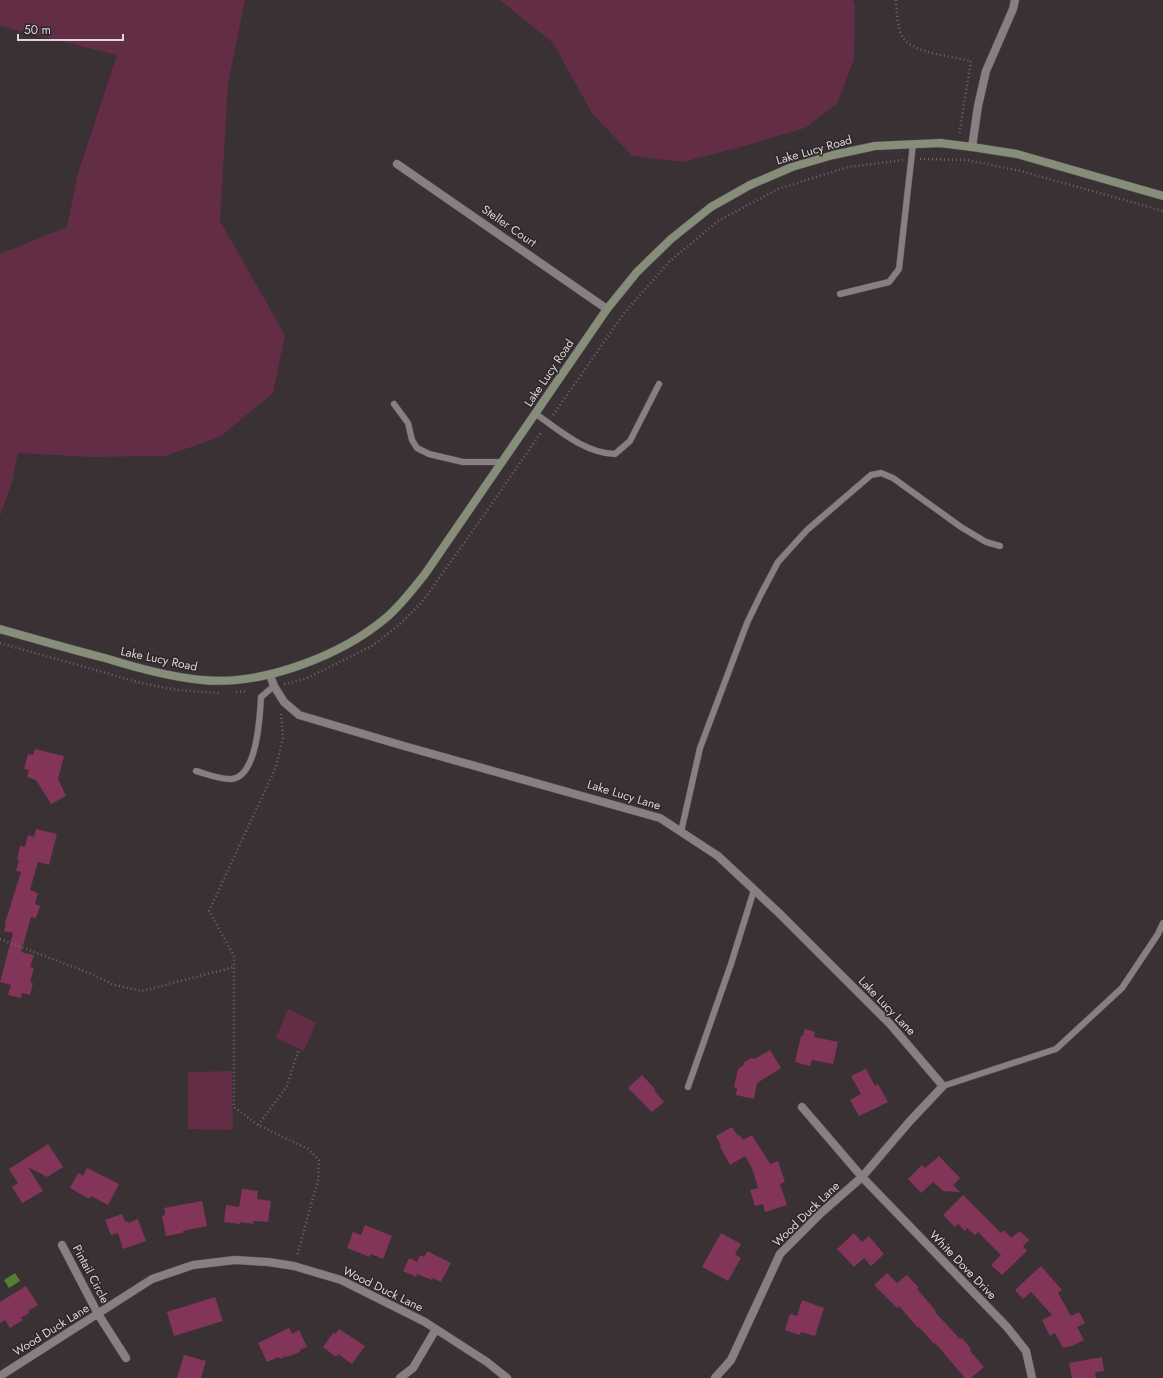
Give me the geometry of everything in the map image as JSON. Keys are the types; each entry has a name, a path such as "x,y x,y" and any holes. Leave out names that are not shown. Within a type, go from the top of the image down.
{"street":[{"path":"972,146 978,106 986,72 1013,9 1015,0"},
{"name":"Lake Lucy Road","path":"0,629 144,670 204,681 270,675 303,664 333,651 359,637 387,617 425,574 607,309 637,272 671,239 711,207 737,192 792,167 833,155 875,146 940,143 972,146 1016,154 1163,196"},
{"name":"Steller Court","path":"397,164 607,309"},
{"name":"Lake Lucy Lane","path":"270,675 274,686 284,702 299,715 660,818 718,856 754,890 890,1024 943,1086"},
{"name":"Wood Duck Lane","path":"715,1378 731,1360 780,1254 821,1213 862,1177 910,1121 943,1086"},
{"name":"White Dove Drive","path":"802,1107 862,1177 1007,1327 1026,1351 1032,1378"},
{"name":"Pintail Circle","path":"62,1245 98,1314 126,1358"},
{"name":"Wood Duck Lane","path":"0,1376 152,1279 193,1265 235,1260 268,1262 294,1266 341,1280 425,1322 487,1362 507,1378"},
{"path":"400,1378 413,1368 436,1329"}],"lane":[{"path":"840,294 889,282 899,269 913,144"},
{"path":"536,414 568,436 593,450 605,454 615,454 630,441 659,384"},
{"path":"394,404 408,423 412,440 417,448 429,454 463,462 503,462"},
{"path":"681,832 700,748 747,623 778,562 807,530 871,475 881,473 893,478 961,527 986,542 1000,546"},
{"path":"196,771 224,779 232,779 241,775 249,763 259,730 261,697 274,686"},
{"path":"688,1087 731,964 754,890"},
{"path":"943,1086 1056,1049 1122,988 1158,934 1163,923"}],"path":[{"path":"896,0 899,27 903,39 913,47 971,61 959,130 959,160"},
{"path":"274,686 305,679 372,646 399,625 422,602 625,312 669,262 718,221 778,189 792,184 848,167 912,159 967,160 1021,171 1163,211"},
{"path":"0,643 141,683 178,690 219,693"},
{"path":"235,692 250,690"},
{"path":"284,702 281,715 283,738 276,767 209,911 234,956 234,1107 258,1125 308,1149 319,1160 318,1180 294,1266"},
{"path":"0,939 89,973 114,985 142,991 234,967"},
{"path":"258,1125 286,1088 299,1049"}],"shaded area":[{"path":"0,0 245,0 228,83 220,221 285,335 273,393 220,437 165,456 91,457 18,453 12,482 0,516 0,254 67,227 78,173 117,55 0,26"},
{"path":"500,0 853,0 855,6 854,59 837,104 805,128 683,162 632,156 592,113 553,43"},
{"path":"288,1009 316,1023 304,1051 276,1038"},
{"path":"232,1071 233,1130 188,1129 188,1072"},
{"path":"15,1273 20,1281 9,1288 4,1280"}],"building":[{"path":"35,749 64,756 58,779 66,796 51,804 36,780 27,777 29,770 24,769 28,754 33,755"},
{"path":"36,829 57,834 49,865 38,862 30,890 38,893 35,904 40,906 36,918 31,917 21,952 34,955 30,967 34,968 30,982 33,983 30,995 22,993 21,998 8,995 11,985 0,982 13,933 4,931 5,923 21,872 16,871 19,860 17,859 20,846 25,847 28,835 34,837"},
{"path":"805,1029 815,1032 814,1037 838,1042 833,1064 812,1060 810,1066 795,1062 801,1036 803,1036"},
{"path":"770,1050 781,1068 757,1083 754,1099 736,1095 737,1088 734,1087 738,1069 743,1066 744,1062 751,1058 755,1059"},
{"path":"866,1069 875,1086 878,1084 888,1102 859,1116 850,1100 861,1094 851,1076"},
{"path":"642,1075 655,1089 654,1090 664,1102 652,1112 628,1088"},
{"path":"732,1127 738,1136 740,1135 743,1140 752,1135 770,1164 778,1161 785,1182 780,1184 787,1205 765,1212 763,1204 755,1206 750,1190 758,1188 752,1168 745,1156 730,1165 716,1136"},
{"path":"48,1144 63,1167 47,1177 28,1167 43,1191 22,1203 12,1187 18,1183 9,1169"},
{"path":"939,1156 960,1178 953,1185 960,1192 943,1191 933,1182 921,1193 908,1179 922,1165 925,1168"},
{"path":"87,1168 119,1184 108,1205 91,1196 89,1199 70,1188 78,1173 83,1176"},
{"path":"242,1189 258,1191 257,1199 271,1201 268,1222 253,1221 253,1224 240,1222 240,1224 224,1222 226,1205 239,1207"},
{"path":"963,1195 1001,1233 1004,1230 1011,1238 1020,1231 1029,1240 1023,1246 1027,1251 1002,1275 991,1265 1001,1255 978,1232 975,1235 967,1228 965,1231 958,1224 955,1227 943,1215"},
{"path":"202,1201 207,1226 166,1236 162,1216 165,1215 164,1208"},
{"path":"122,1214 125,1222 127,1221 128,1223 138,1219 146,1241 123,1249 118,1233 111,1235 105,1220"},
{"path":"365,1225 392,1236 383,1259 371,1254 370,1257 347,1248 353,1232 361,1235"},
{"path":"721,1233 741,1244 735,1254 741,1258 728,1281 702,1267"},
{"path":"854,1233 862,1242 869,1236 884,1254 871,1266 864,1258 854,1267 837,1249"},
{"path":"427,1252 451,1263 441,1282 433,1278 432,1280 417,1274 416,1277 403,1271 409,1258 417,1262 420,1255 424,1257"},
{"path":"1041,1266 1062,1290 1058,1293 1071,1316 1079,1312 1085,1323 1077,1327 1084,1340 1072,1346 1063,1348 1055,1333 1050,1336 1042,1320 1052,1315 1031,1292 1023,1299 1015,1290"},
{"path":"887,1273 897,1283 907,1275 919,1288 917,1289 936,1311 935,1312 960,1339 962,1338 971,1349 970,1351 984,1367 971,1378 965,1378 935,1343 934,1344 919,1327 918,1328 899,1306 897,1308 874,1285"},
{"path":"26,1286 38,1305 28,1311 29,1313 21,1318 23,1320 10,1328 5,1320 0,1323 0,1302"},
{"path":"215,1297 223,1321 174,1336 167,1312"},
{"path":"802,1300 824,1308 815,1336 801,1332 800,1335 785,1330 790,1314 797,1316"},
{"path":"289,1328 292,1334 299,1330 307,1347 300,1350 300,1352 287,1357 280,1359 279,1357 267,1362 258,1343"},
{"path":"339,1329 365,1346 352,1364 338,1354 336,1357 323,1347 333,1333 335,1334"},
{"path":"184,1355 206,1361 201,1378 177,1378"},
{"path":"1102,1357 1104,1371 1095,1372 1096,1378 1072,1378 1069,1363"}]}
